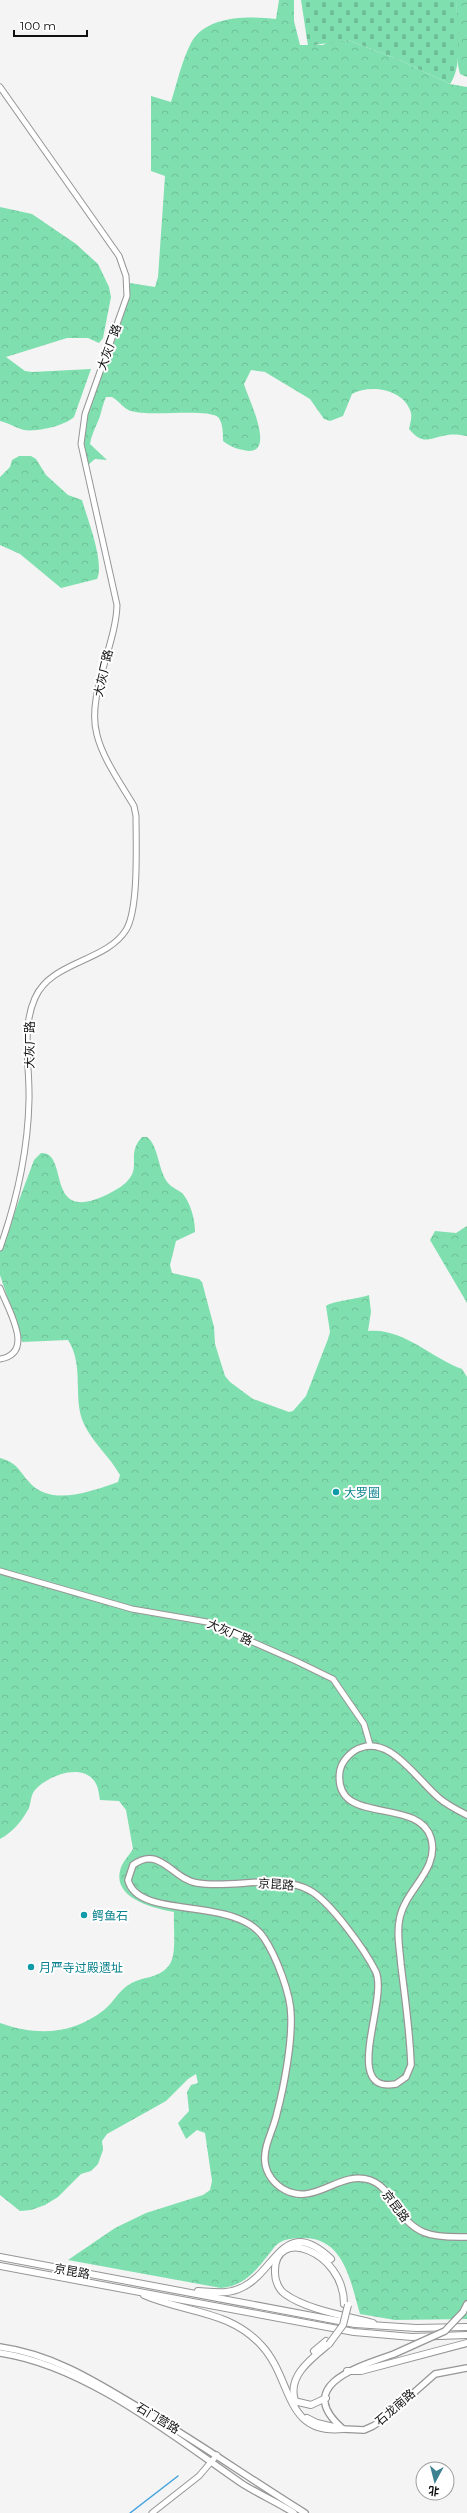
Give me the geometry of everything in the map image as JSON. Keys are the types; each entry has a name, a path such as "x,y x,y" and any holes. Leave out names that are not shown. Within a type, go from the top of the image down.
{"highway":[{"path":"181,2291 221,2293 242,2288 258,2276 279,2250 297,2243 316,2248 335,2263 344,2280 346,2304 343,2325 299,2373 295,2381 292,2400"},
{"path":"346,2304 340,2281 334,2270 323,2257 306,2248 298,2248 284,2252 279,2257 276,2264 275,2278 285,2294 327,2311 388,2327"},
{"name":"京昆路","path":"0,2257 355,2324 388,2327 467,2327"},
{"name":"京昆路","path":"0,2266 354,2332 412,2337 467,2335"},
{"path":"133,2290 152,2299 215,2315 242,2328 253,2337 270,2356 282,2376 295,2410 308,2424 329,2430 343,2429"},
{"path":"347,2371 361,2371 467,2343"},
{"path":"292,2400 311,2404 326,2398"}],"main road":[{"path":"370,1745 386,1749 438,1797 467,1815"},
{"name":"京昆路","path":"370,1745 350,1754 341,1766 339,1780 344,1793 349,1799 363,1807 401,1814 420,1822 427,1829 432,1846 430,1862 405,1902 400,1917 399,1942 411,2065 406,2077 396,2084 378,2083 370,2076 368,2069 368,2056 379,1994 379,1979 376,1972 347,1930 316,1894 298,1885 283,1882 196,1883 183,1878 158,1859 151,1858 133,1865 128,1880 133,1891 148,1900 222,1913 243,1919 258,1930 270,1948 288,1995 291,2016 280,2101 264,2157 267,2171 275,2182 285,2190 306,2194 321,2191 347,2179 370,2180 386,2191 403,2218 419,2231 439,2237 467,2237"},
{"path":"343,2429 328,2413 326,2398 330,2385 347,2371 394,2354 445,2331 463,2312 467,2304"},
{"name":"石门营路","path":"0,2346 32,2353 77,2371 217,2455 246,2477 305,2513"},
{"name":"石门营路","path":"0,2353 39,2362 82,2380 211,2461 242,2483 294,2513"},
{"name":"石龙南路","path":"343,2429 364,2430 373,2426 384,2419 435,2374 467,2368"}],"street":[{"name":"大灰厂路","path":"0,87 119,256 126,276 126,296 85,414 81,444 117,605 96,707 95,726 101,746 134,806 136,816 134,888 126,930 110,945 55,974 36,995 30,1008 28,1022 29,1101 21,1171 15,1206 0,1248"},
{"path":"0,1288 16,1330 19,1347 15,1353 0,1359"},
{"name":"大灰厂路","path":"0,1571 132,1609 207,1622 296,1661 333,1680 364,1724 370,1745"},
{"path":"152,2513 200,2476 217,2455"}],"green space":[{"path":"279,0 294,0 294,21 300,45 323,45 330,41 348,40 397,59 450,84 467,87 467,436 450,435 427,440 419,438 409,429 411,415 406,403 393,393 376,389 368,389 352,394 343,416 330,421 324,419 310,399 265,372 251,370 244,384 254,410 260,432 260,442 257,449 246,451 235,448 223,441 220,419 212,414 140,413 129,410 112,397 106,397 90,444 107,460 95,459 88,465 82,444 85,418 120,327 130,283 155,287 158,277 165,176 151,171 151,96 171,102 182,64 191,43 198,34 207,27 217,22 229,19 276,19"},
{"path":"301,0 456,0 459,44 457,66 450,84 397,59 348,40 308,46"},
{"path":"456,0 467,0 467,77 460,74 458,65"},
{"path":"0,207 32,214 76,244 98,264 109,287 111,297 103,338 99,343 88,338 67,338 6,357 25,371 32,372 91,369 74,417 64,423 50,428 24,430 0,421"},
{"path":"19,456 31,456 36,459 46,475 68,495 82,500 99,562 97,579 61,588 20,554 0,545 0,477 10,467 12,460"},
{"path":"142,1137 147,1137 151,1141 165,1178 170,1185 183,1194 188,1202 193,1217 195,1232 176,1241 170,1265 172,1273 199,1279 202,1282 214,1327 215,1344 225,1376 230,1382 253,1399 289,1412 293,1411 306,1396 328,1339 330,1332 326,1306 369,1295 371,1312 368,1331 381,1331 405,1338 462,1369 467,1377 467,2319 395,2320 360,2314 349,2277 338,2255 329,2246 318,2240 305,2238 295,2238 282,2241 275,2247 259,2267 243,2281 229,2287 221,2288 68,2260 115,2228 146,2213 203,2195 210,2190 212,2181 205,2133 197,2130 186,2139 178,2123 189,2111 187,2092 191,2085 198,2083 196,2074 188,2079 166,2101 107,2134 102,2141 103,2150 98,2164 91,2171 81,2174 58,2197 45,2205 31,2210 20,2211 0,2195 0,2023 27,2030 54,2031 67,2029 92,2018 104,2010 123,1989 130,1984 156,1975 166,1969 170,1964 173,1953 174,1912 144,1904 134,1899 126,1893 121,1885 119,1876 122,1865 133,1849 126,1810 119,1801 100,1800 96,1784 89,1776 82,1773 65,1773 40,1785 34,1792 29,1808 20,1822 13,1830 0,1839 0,1458 11,1462 30,1483 39,1490 49,1494 61,1496 85,1493 118,1482 120,1475 84,1424 79,1404 76,1361 68,1340 22,1342 0,1275 0,1251 34,1160 41,1153 50,1156 55,1163 65,1194 73,1201 85,1202 104,1196 119,1188 128,1180 134,1166 134,1153 136,1145"},
{"path":"467,1226 467,1303 430,1240 435,1231 456,1233"}],"waterway":[{"path":"130,2513 178,2476"}],"place":[{"name":"大罗圈","path":"336,1492"},
{"name":"鳄鱼石","path":"84,1915"},
{"name":"月严寺过殿遗址","path":"31,1967"}]}
